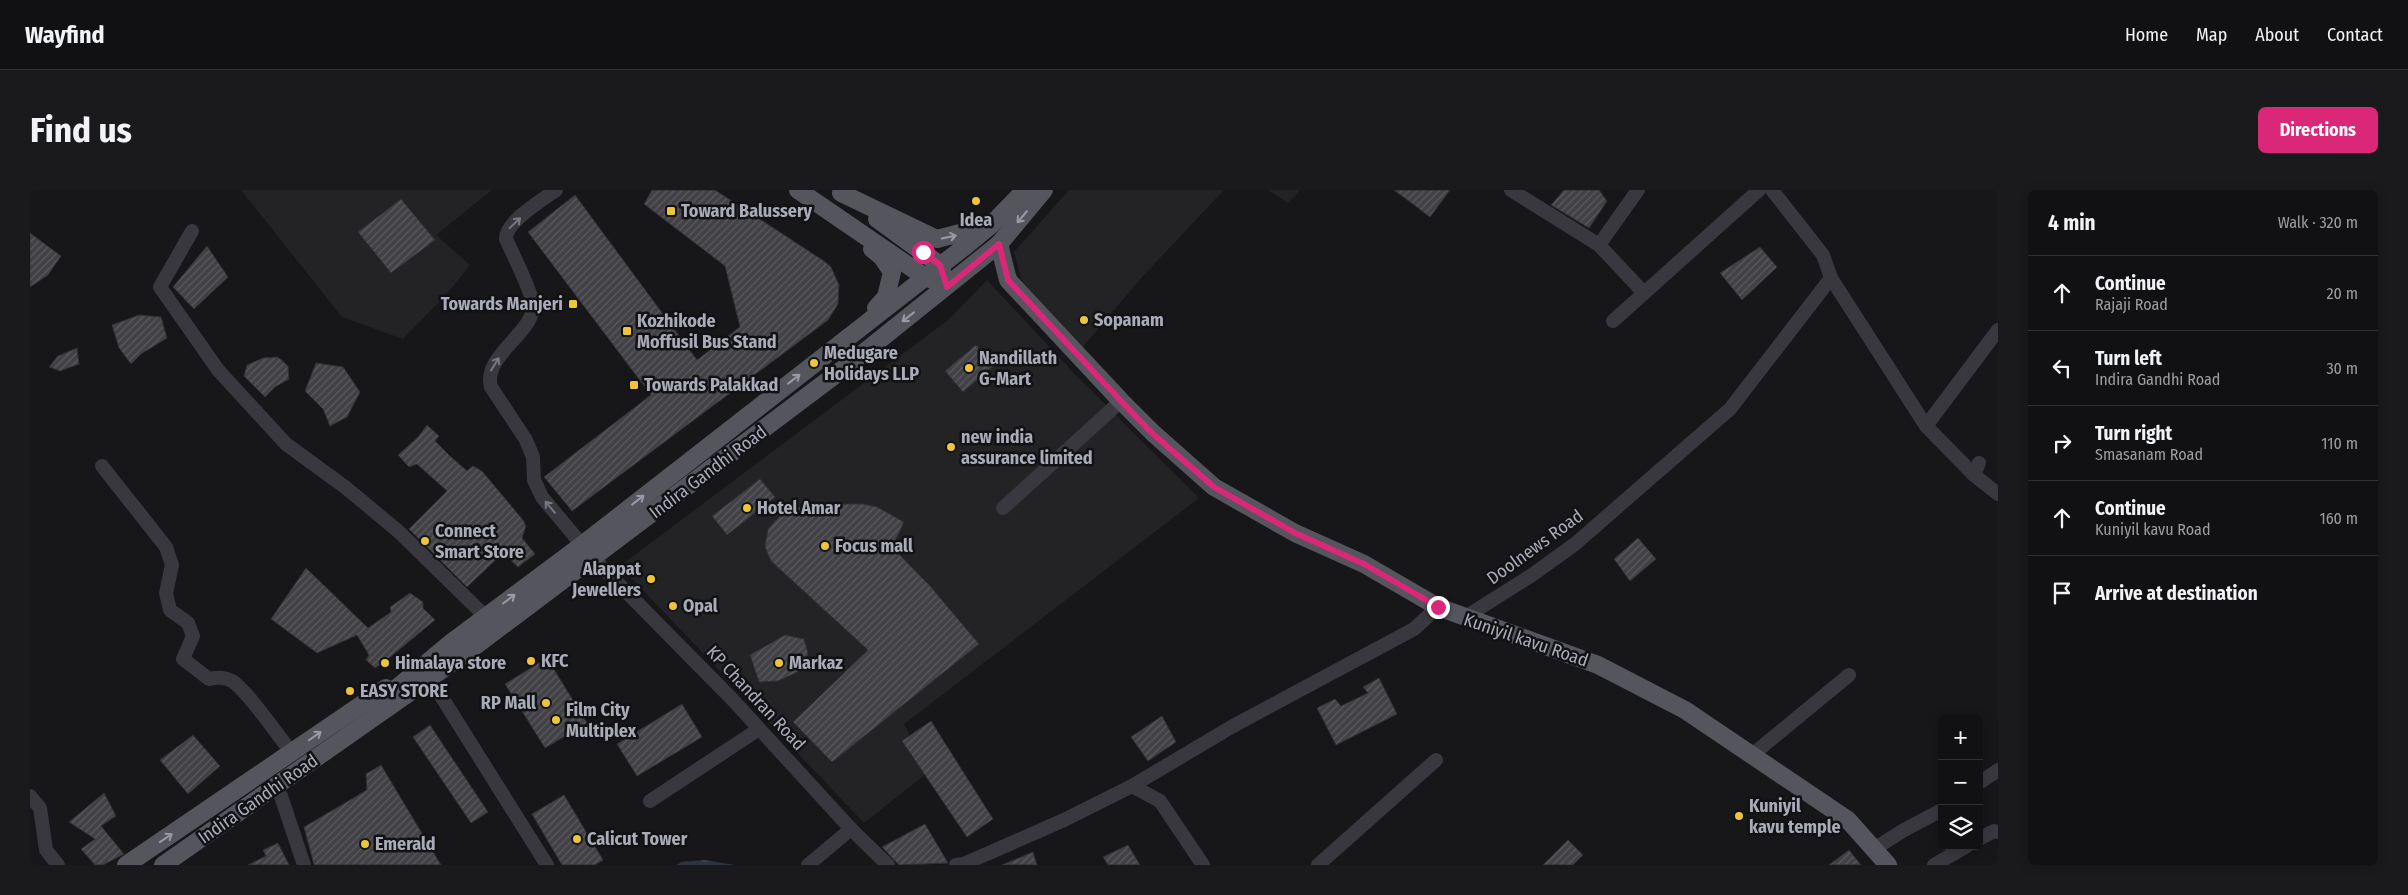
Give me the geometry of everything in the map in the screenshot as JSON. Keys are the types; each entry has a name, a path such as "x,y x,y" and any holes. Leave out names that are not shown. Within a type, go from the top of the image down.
{"main road":[{"path":"798,190 925,277 947,287"},
{"name":"Indira Gandhi Road","path":"352,732 377,704 452,642 582,544 991,225 1025,190"},
{"name":"Indira Gandhi Road","path":"163,865 352,732 384,713 466,654 847,366 999,244 1044,190"},
{"path":"848,193 937,239 991,225"},
{"path":"848,193 940,265 947,287"},
{"path":"829,210 882,257 892,272 886,297 859,327"},
{"name":"Kuniyil kavu Road","path":"999,244 1008,280 1152,433 1214,487 1295,533 1364,564 1438,607 1598,665 1685,710 1848,820 1888,865"},
{"path":"126,865 452,642"},
{"path":"183,865 436,688 466,654"}],"street":[{"path":"556,190 511,224 506,233 506,239 533,304 531,316 493,366 488,378 491,387 526,440 533,457 534,480 542,497 582,544"},
{"path":"1510,190 1599,245 1644,293"},
{"path":"1599,245 1638,190"},
{"path":"1613,321 1758,190"},
{"path":"1772,190 1823,255 1831,278 1926,426 1976,469 1998,494"},
{"path":"192,231 160,287 218,370 286,444 345,487 398,531 486,616"},
{"name":"Doolnews Road","path":"1464,618 1532,576 1575,544 1730,409 1831,278"},
{"path":"1926,426 1998,330"},
{"path":"1003,508 1121,401"},
{"path":"102,466 166,546 172,565 166,593 170,610 188,623 193,636 183,659 209,679 220,677 233,682 246,694 292,753"},
{"name":"KP Chandran Road","path":"594,558 669,634 851,829 888,865"},
{"path":"956,865 964,864 1064,820 1132,786 1233,726 1414,629 1438,607"},
{"path":"1752,755 1849,675"},
{"path":"436,688 547,865"},
{"path":"650,801 760,730"},
{"path":"1318,865 1436,760"},
{"path":"1983,780 1998,770"},
{"path":"1132,786 1160,801 1199,864"},
{"path":"30,796 40,808 46,850 58,865"},
{"path":"281,796 304,865"},
{"path":"1874,850 1904,830 1938,812"},
{"path":"808,865 851,829"},
{"path":"1983,837 1994,831 1998,832"},
{"path":"1934,865 1960,850"}],"shaded area":[{"path":"241,190 492,190 436,235 470,265 446,295 403,339 342,317"},
{"path":"1069,190 1224,190 1143,276 1082,348 1023,286 1014,252"},
{"path":"1268,190 1300,190 1288,203"},
{"path":"987,280 1074,373 1199,498 904,724 927,773 864,823 620,566 948,320"}],"water":[{"path":"705,860 734,865 677,865 681,862"}],"building":[{"path":"652,190 715,190 831,267 839,285 838,304 828,320 572,511 544,477 651,395 528,232 575,195 697,360 740,327 725,266 644,204"},
{"path":"1394,190 1450,190 1430,217"},
{"path":"1564,190 1599,190 1607,201 1589,228 1551,205"},
{"path":"401,199 435,240 391,273 358,232"},
{"path":"30,233 61,256 48,275 30,287"},
{"path":"207,246 228,277 194,309 173,287"},
{"path":"1760,247 1777,267 1742,300 1720,273"},
{"path":"139,315 161,317 167,338 141,354 131,364 119,348 112,325"},
{"name":"Nandillath G-Mart","path":"976,345 993,366 963,392 945,371"},
{"path":"77,348 79,364 60,371 49,367 58,356"},
{"path":"278,357 288,366 289,379 275,387 265,397 244,376 247,365 263,358"},
{"path":"316,363 343,367 360,392 347,417 330,426 323,409 305,391"},
{"path":"427,425 439,436 435,441 467,471 473,466 482,471 523,520 526,526 522,538 535,554 518,567 503,553 467,587 409,529 447,491 417,464 409,467 398,455 418,437"},
{"path":"760,479 775,497 727,535 712,516"},
{"path":"863,504 877,507 904,522 892,547 930,586 979,644 832,762 793,722 868,650 771,561 765,547 768,529 780,516 802,506"},
{"path":"1638,538 1656,559 1630,581 1614,559"},
{"path":"306,568 368,628 391,612 390,607 410,593 423,602 423,608 435,620 375,668 366,660 369,655 357,635 317,653 271,619"},
{"name":"Markaz","path":"785,635 804,639 808,653 802,670 778,681 759,682 750,655"},
{"name":"RP Mall","path":"547,658 587,723 545,748 505,684"},
{"path":"1379,678 1397,714 1336,745 1317,708 1335,699 1341,706 1368,693 1363,687"},
{"path":"682,704 702,737 637,776 617,744"},
{"path":"1162,716 1176,742 1148,761 1131,737"},
{"path":"931,721 993,819 967,837 902,741"},
{"path":"430,725 488,812 471,823 413,737"},
{"path":"193,735 220,766 188,794 160,760"},
{"path":"381,765 441,865 314,865 304,827 367,790 366,774"},
{"path":"104,793 116,816 101,826 124,854 103,865 95,865 81,849 95,839 69,822"},
{"path":"564,795 603,860 595,865 562,865 532,814"},
{"path":"925,824 948,863 899,865 882,847"},
{"path":"1568,840 1583,855 1573,865 1543,865"},
{"path":"278,843 289,865 248,865 266,856 263,850"},
{"path":"1128,845 1140,865 1108,865 1103,857"},
{"path":"1849,850 1861,865 1829,865"},
{"path":"1033,852 1037,865 1002,865"}],"place":[{"name":"Idea","path":"976,201"},
{"name":"Toward Balussery","path":"671,211"},
{"name":"Towards Manjeri","path":"573,304"},
{"name":"Sopanam","path":"1084,320"},
{"name":"Kozhikode Moffusil Bus Stand","path":"627,331"},
{"name":"Medugare Holidays LLP","path":"814,363"},
{"name":"Nandillath G-Mart","path":"969,368"},
{"name":"Towards Palakkad","path":"634,385"},
{"name":"new india assurance limited","path":"951,447"},
{"name":"Hotel Amar","path":"747,508"},
{"name":"Connect Smart Store","path":"425,541"},
{"name":"Focus mall","path":"825,546"},
{"name":"Alappat Jewellers","path":"651,579"},
{"name":"Opal","path":"673,606"},
{"name":"KFC","path":"531,661"},
{"name":"Himalaya store","path":"385,663"},
{"name":"Markaz","path":"779,663"},
{"name":"EASY STORE","path":"350,691"},
{"name":"RP Mall","path":"546,703"},
{"name":"Film City Multiplex","path":"556,720"},
{"name":"Kuniyil kavu temple","path":"1739,816"},
{"name":"Calicut Tower","path":"577,839"},
{"name":"Emerald","path":"365,844"}],"route":[{"path":"923,252 940,265 947,287 999,244 1008,280 1152,433 1214,487 1295,533 1364,564 1438,607"}]}
